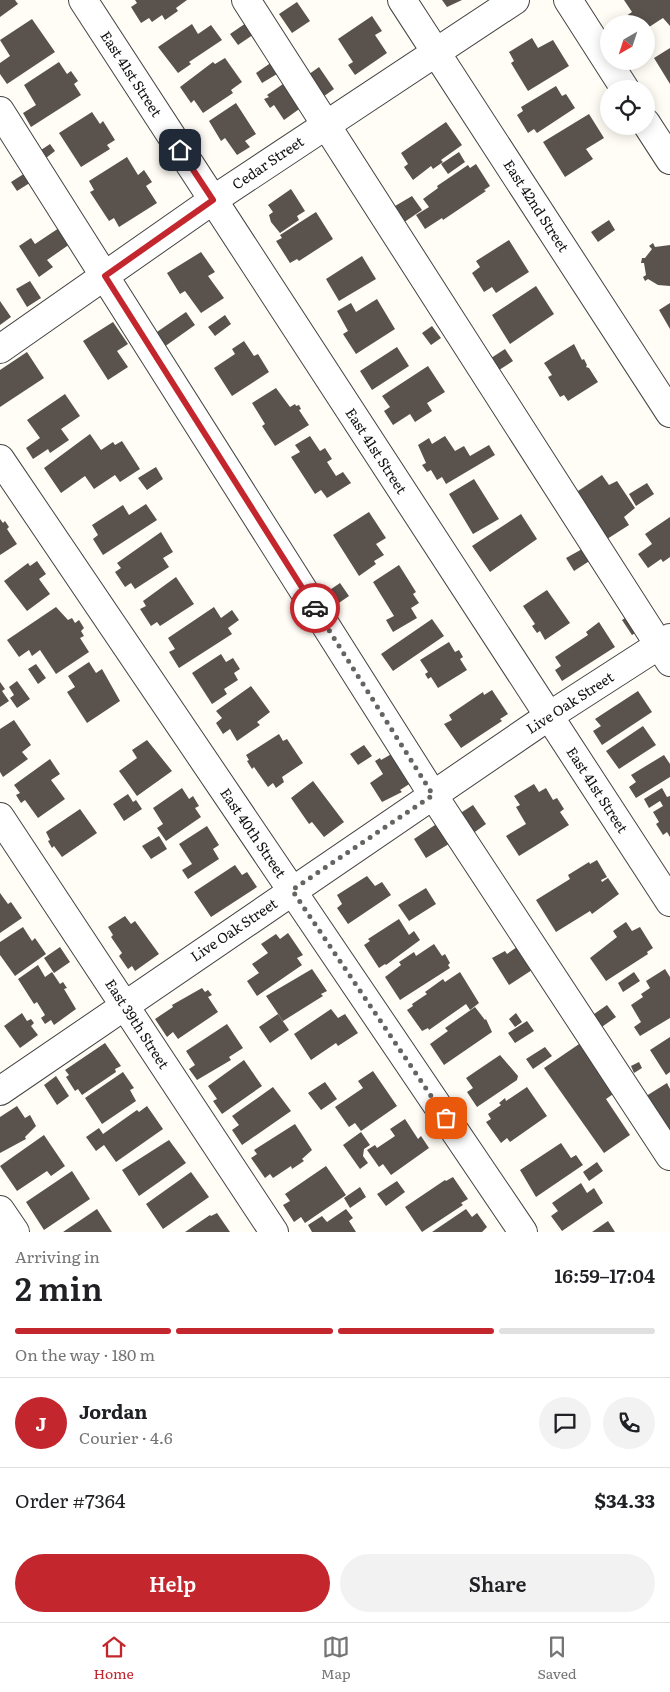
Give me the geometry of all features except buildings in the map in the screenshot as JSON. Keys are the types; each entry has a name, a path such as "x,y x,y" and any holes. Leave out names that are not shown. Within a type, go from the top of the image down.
{"street":[{"name":"East 41st Street","path":"82,0 670,902"},
{"path":"246,0 666,649"},
{"name":"East 42nd Street","path":"402,0 670,413"},
{"name":"Cedar Street","path":"0,349 325,124 515,0"},
{"path":"568,0 619,80"},
{"path":"0,111 433,795 670,1156"},
{"path":"654,135 670,160"},
{"name":"East 40th Street","path":"0,459 523,1232"},
{"name":"Live Oak Street","path":"0,1091 549,716 666,649"},
{"name":"East 39th Street","path":"0,816 274,1232"},
{"path":"0,1210 15,1232"}],"way so far":[{"path":"315,608 433,795 292,890 446,1118"}],"route":[{"path":"180,150 213,200 105,276 315,608"}]}
